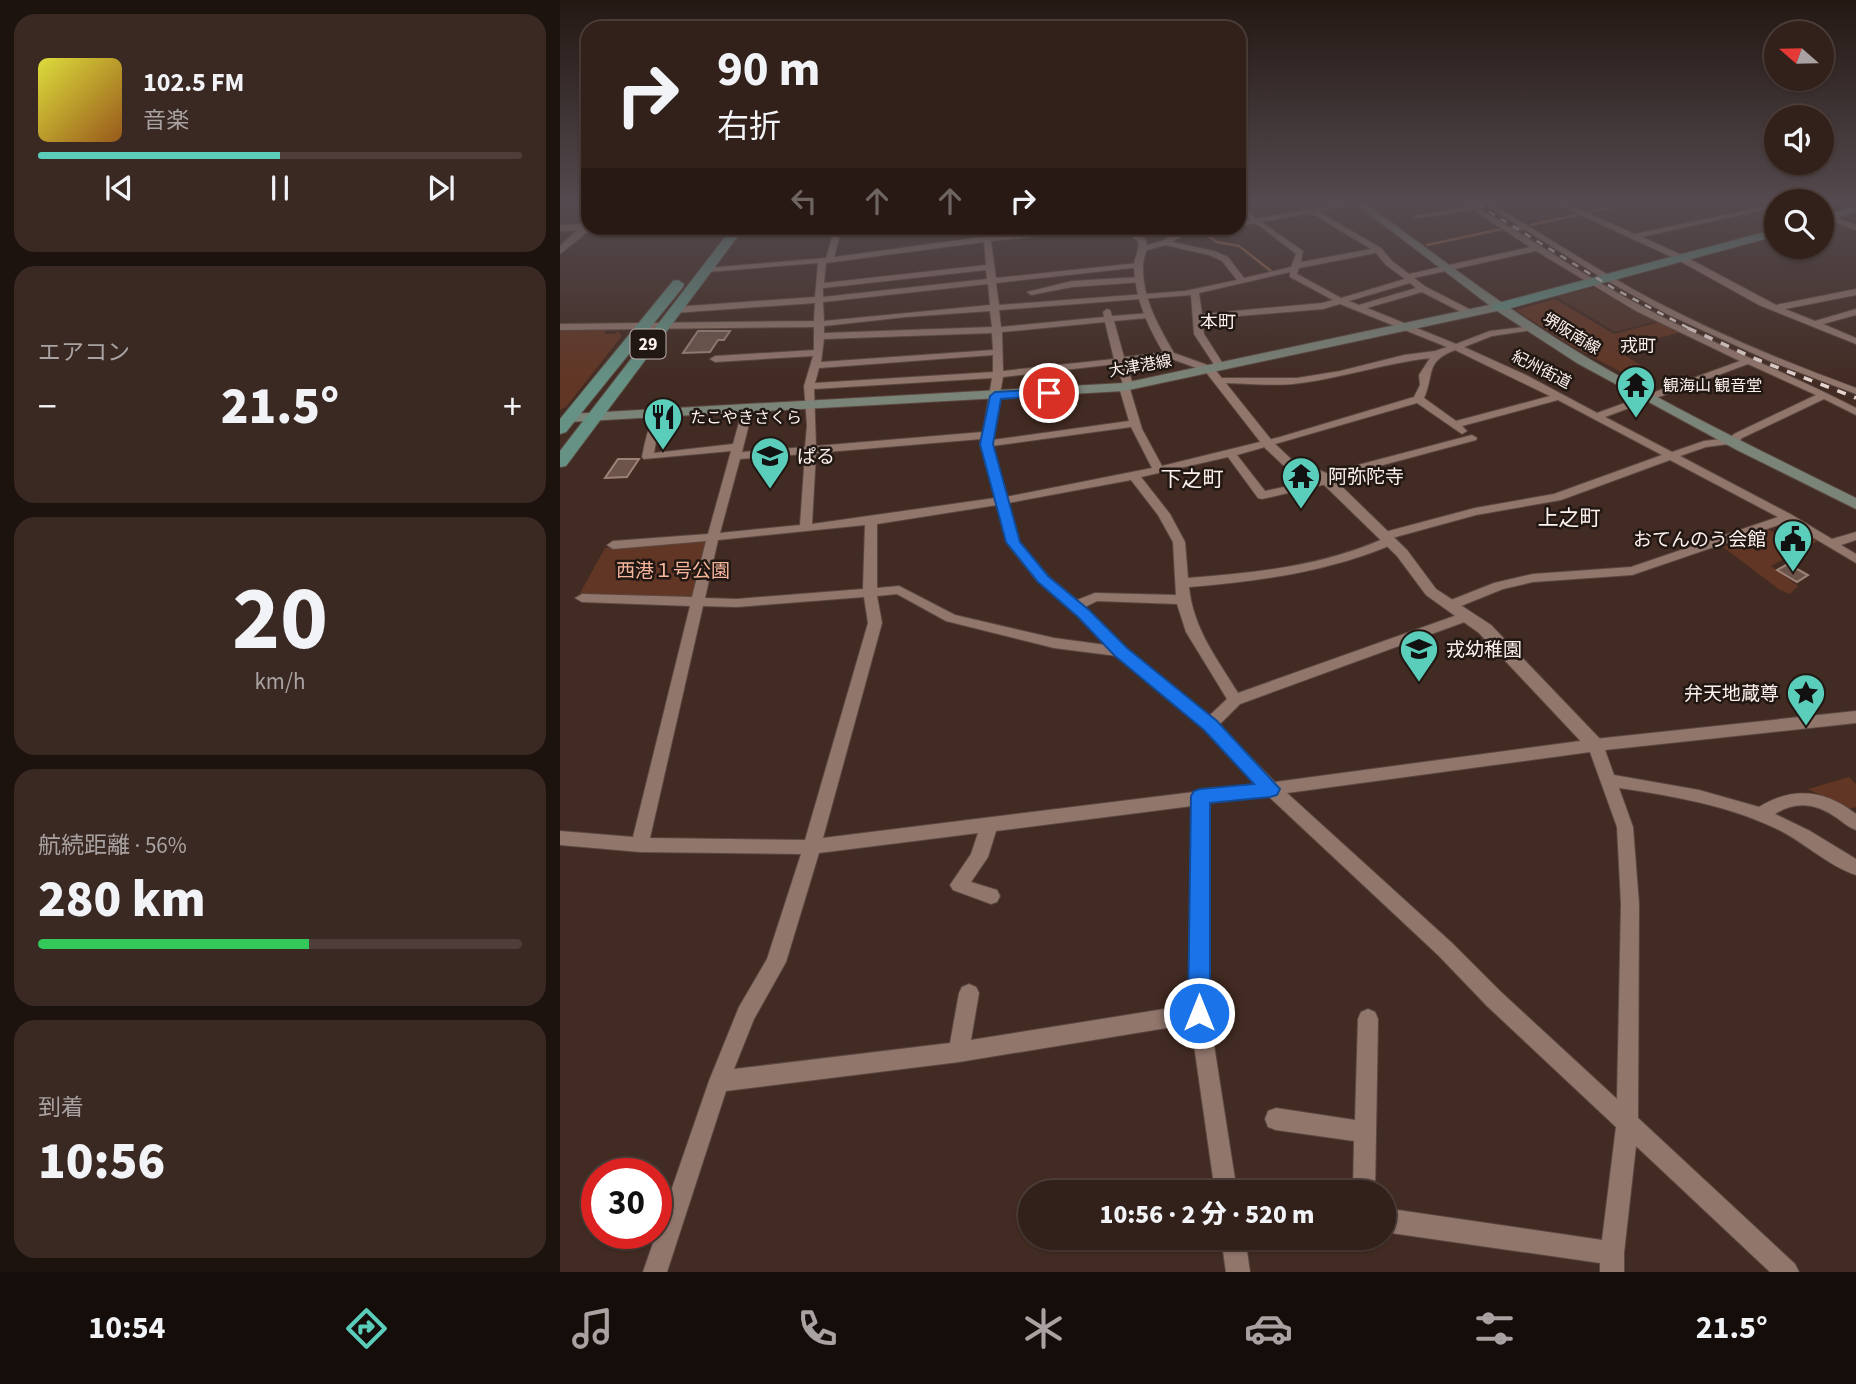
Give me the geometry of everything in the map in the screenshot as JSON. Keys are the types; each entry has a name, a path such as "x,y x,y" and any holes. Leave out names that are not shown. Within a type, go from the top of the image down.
{"main road":[{"name":"29","path":"563,422 693,263"},
{"name":"29","path":"560,462 712,263"},
{"name":"堺阪南線","path":"1441,263 1529,328 1650,397 1856,504"},
{"path":"1499,307 1661,263"},
{"name":"大津港線","path":"563,422 593,417 995,396 1127,386 1216,372 1499,307"}],"street":[{"path":"707,270 786,263"},
{"path":"806,527 811,447 809,386 819,353 819,286 825,263"},
{"path":"989,263 997,330 998,375 986,439 1013,542 1043,579 1075,606 1121,652 1210,725 1270,789 1445,949 1627,1125 1787,1272"},
{"path":"1228,263 1242,281"},
{"name":"紀州街道","path":"1296,263 1293,275 1302,282 1405,328 1458,348 1558,397 1787,518 1856,559"},
{"path":"560,327 818,324 1143,298 1193,292 1312,263"},
{"path":"1389,263 1423,289 1470,313"},
{"path":"1198,317 1323,306 1409,279 1473,263"},
{"path":"1562,263 1660,320 1748,361 1856,403"},
{"path":"1584,263 1734,342 1856,391"},
{"path":"1691,263 1775,308 1855,340"},
{"path":"674,310 819,300 990,279 1138,265 1147,315 1170,355"},
{"path":"819,286 989,267"},
{"path":"1068,271 1072,284"},
{"path":"1031,292 1072,284 1140,280"},
{"path":"1359,308 1423,289"},
{"path":"1193,292 1196,295 1199,334 1216,372 1269,445 1287,462 1326,479 1388,539 1432,592 1485,629 1595,745 1625,827 1630,904 1627,1125 1612,1263 1396,1222"},
{"path":"1775,308 1856,292"},
{"path":"1104,301 1135,423 1159,471"},
{"path":"1815,324 1856,312"},
{"path":"820,336 997,330 1147,315"},
{"path":"809,386 998,375 1170,355 1216,372 1297,381 1437,354 1490,334 1529,328"},
{"path":"1717,346 1734,342"},
{"path":"817,365 998,352"},
{"path":"715,359 819,353"},
{"path":"613,545 871,521 1159,471 1321,431 1418,399 1425,385 1424,374 1437,354"},
{"path":"1595,417 1748,361"},
{"path":"1805,385 1856,412"},
{"path":"1182,583 1321,566 1356,557 1388,539 1475,512 1557,497 1704,444 1732,441 1825,395"},
{"path":"1455,425 1558,397"},
{"path":"1231,454 1262,495 1472,438 1418,399"},
{"path":"640,845 676,702 697,601 748,408"},
{"path":"662,413 652,436 648,457 986,439 1135,423"},
{"path":"1134,476 1164,514 1179,542 1184,600 1193,632 1235,700"},
{"path":"1451,605 1499,586 1533,578 1632,571 1787,518"},
{"path":"655,1272 719,1081 746,1014 776,962 812,847 875,623 870,591 871,521"},
{"path":"1831,544 1856,536"},
{"path":"582,598 779,601 899,590 951,618 1054,643 1121,652"},
{"path":"1075,606 1096,597 1184,600"},
{"path":"1210,725 1235,700 1465,617"},
{"path":"560,838 640,845 812,847 1595,745 1856,717"},
{"path":"1608,780 1672,790 1760,815 1785,825 1856,868"},
{"path":"1200,796 1199,1013 1224,1180"},
{"path":"1760,815 1777,803 1813,797 1830,804 1856,823"},
{"path":"989,825 979,858 959,885 991,896"},
{"path":"959,1052 968,993"},
{"path":"719,1081 959,1052 1199,1013"},
{"path":"1364,1180 1368,1019"},
{"path":"1276,1119 1365,1132"},
{"path":"1235,1250 1239,1272"}],"shaded area":[{"path":"1594,288 1657,321 1615,332 1556,296"}],"green space":[{"path":"1555,299 1614,334 1660,322 1681,332 1616,350 1644,367 1627,375 1575,348 1516,310"},
{"path":"607,330 604,334 615,334 618,331 622,336 566,407 560,410 560,331"},
{"path":"1768,529 1783,538 1800,531 1818,541 1771,566 1798,586 1790,594 1780,590 1723,547"},
{"name":"西港１号公園","path":"708,539 695,598 579,595 605,548"},
{"path":"1849,777 1856,784 1856,807 1848,809 1808,789"}],"building":[{"path":"698,331 730,331 724,340 718,340 710,352 683,353"},
{"path":"618,459 639,459 627,477 605,478"},
{"name":"おてんのう会館","path":"1788,564 1808,575 1797,582 1777,570"}],"waterway":[{"path":"1261,263 1271,271"}],"railway":[{"path":"1573,263 1690,329"},
{"path":"1690,329 1756,359 1856,398"}],"place":[{"name":"観海山 観音堂","path":"1636,419"},
{"name":"たこやきさくら","path":"663,451"},
{"name":"ぱる","path":"770,490"},
{"name":"阿弥陀寺","path":"1301,510"},
{"name":"おてんのう会館","path":"1793,573"},
{"name":"戎幼稚園","path":"1419,683"},
{"name":"弁天地蔵尊","path":"1806,727"}],"district":[{"name":"本町","path":"1218,322"},
{"name":"戎町","path":"1638,346"},
{"name":"下之町","path":"1192,479"},
{"name":"上之町","path":"1569,518"}],"route":[{"path":"1049,393 995,396 986,444 1013,542 1043,579 1084,613 1121,652 1210,725 1270,789 1200,796 1199,1013"}]}
